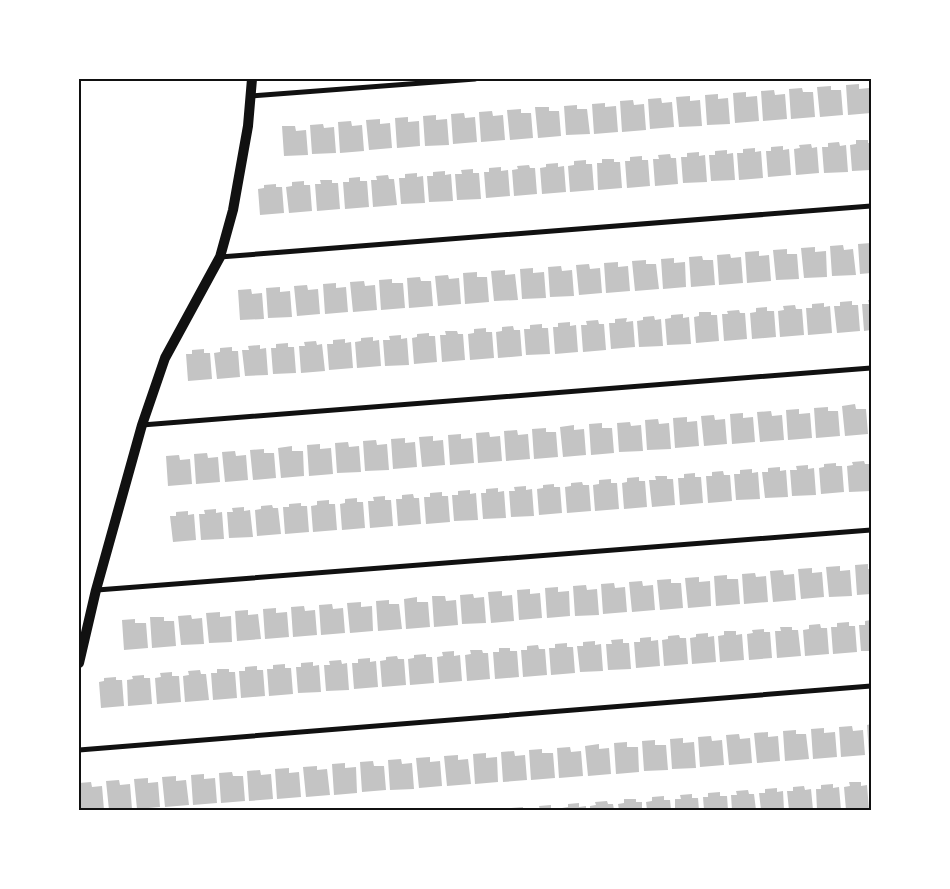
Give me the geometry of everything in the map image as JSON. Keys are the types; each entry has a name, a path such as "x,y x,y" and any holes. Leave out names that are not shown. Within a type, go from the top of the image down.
{"main road":[{"path":"79,663 96,590 142,425 164,358 220,257 233,210 252,96 252,79"}],"street":[{"path":"252,96 475,79"},
{"path":"220,257 871,206"},
{"path":"142,425 871,368"},
{"path":"96,590 871,530"},
{"path":"79,750 871,686"}],"building":[{"path":"859,84 859,89 869,88 871,113 848,115 846,85"},
{"path":"831,86 831,90 841,90 843,115 820,117 817,87"},
{"path":"802,88 803,92 813,92 815,117 791,119 789,89"},
{"path":"774,90 775,95 785,94 787,119 763,121 761,91"},
{"path":"746,92 746,97 757,96 759,121 735,123 733,93"},
{"path":"718,94 718,99 728,98 730,124 707,125 705,95"},
{"path":"690,96 690,101 700,100 702,126 679,127 676,97"},
{"path":"661,98 662,103 672,102 674,127 650,129 648,99"},
{"path":"633,100 634,105 644,104 646,130 622,132 620,101"},
{"path":"605,103 605,107 616,106 618,132 594,134 592,104"},
{"path":"577,105 577,109 587,109 590,134 566,135 564,106"},
{"path":"535,107 549,107 549,111 559,111 561,136 538,138"},
{"path":"521,109 521,113 531,113 533,138 510,140 507,110"},
{"path":"492,111 493,116 503,115 505,140 481,142 479,112"},
{"path":"464,113 465,118 475,117 477,142 453,144 451,114"},
{"path":"436,115 436,120 447,119 449,145 425,146 423,116"},
{"path":"408,117 408,122 419,121 420,146 397,148 395,118"},
{"path":"380,119 380,124 390,123 392,148 369,150 366,120"},
{"path":"351,121 352,126 362,125 364,151 340,153 338,122"},
{"path":"323,124 324,128 334,127 336,153 312,154 310,125"},
{"path":"282,126 295,126 296,131 306,130 308,155 284,156"},
{"path":"856,140 868,140 868,143 871,143 871,170 852,171 850,145 856,144"},
{"path":"839,142 840,146 846,145 848,172 824,173 822,147 828,147 828,143"},
{"path":"811,144 812,148 817,147 819,173 796,175 794,149 800,148 799,145"},
{"path":"783,146 783,150 789,149 791,175 768,177 766,151 771,151 771,147"},
{"path":"755,148 755,152 761,151 763,178 739,180 737,153 743,153 743,149"},
{"path":"727,150 727,154 733,153 735,180 711,181 709,155 715,155 715,151"},
{"path":"699,152 699,156 705,155 707,182 683,183 681,157 687,157 687,153"},
{"path":"670,154 671,158 676,158 678,184 655,186 653,159 659,159 658,155"},
{"path":"642,156 642,160 648,160 650,186 627,188 625,161 630,161 630,157"},
{"path":"602,159 614,159 614,162 620,162 622,188 598,190 597,163 602,163"},
{"path":"586,160 586,164 592,164 594,190 570,192 568,166 574,165 574,161"},
{"path":"558,163 558,167 564,166 566,192 542,194 540,168 546,167 546,164"},
{"path":"529,165 530,168 535,168 537,194 514,196 512,170 518,169 517,166"},
{"path":"501,167 501,171 508,170 510,196 486,198 484,172 489,172 489,168"},
{"path":"473,169 473,173 479,173 481,199 457,200 455,174 462,174 461,170"},
{"path":"445,171 445,175 451,174 453,201 429,202 427,176 433,176 433,172"},
{"path":"417,173 417,177 423,176 425,203 401,204 399,178 405,178 405,174"},
{"path":"388,175 389,179 394,179 397,205 373,207 371,180 377,180 376,176"},
{"path":"360,177 360,181 367,181 369,207 345,209 343,182 349,182 349,178"},
{"path":"320,180 332,180 332,183 338,183 340,209 317,211 315,184 321,184"},
{"path":"304,181 304,185 310,185 312,211 289,213 286,187 292,186 292,182"},
{"path":"276,184 276,187 282,187 284,213 260,215 258,189 264,188 264,185"},
{"path":"871,243 871,273 860,274 858,244"},
{"path":"843,245 844,250 853,249 856,275 832,276 830,246"},
{"path":"815,247 815,252 826,251 827,277 804,278 801,248"},
{"path":"787,249 787,254 797,254 799,279 776,280 773,250"},
{"path":"759,251 759,256 769,255 771,281 747,283 745,252"},
{"path":"730,254 731,258 741,257 743,283 719,285 717,255"},
{"path":"702,256 703,260 713,260 715,285 691,287 689,257"},
{"path":"674,258 674,263 685,262 686,287 663,289 661,259"},
{"path":"646,260 646,264 656,264 659,289 635,291 632,261"},
{"path":"618,262 618,267 628,266 630,291 606,293 604,263"},
{"path":"589,264 590,269 600,268 602,293 579,295 576,265"},
{"path":"561,266 562,271 572,270 574,296 550,297 548,267"},
{"path":"533,268 533,273 544,272 546,298 522,299 520,269"},
{"path":"505,270 505,275 515,274 518,300 494,301 491,271"},
{"path":"477,272 477,277 487,277 489,302 465,304 463,273"},
{"path":"448,275 449,279 459,278 461,304 438,306 435,276"},
{"path":"420,277 421,281 431,281 433,306 409,308 407,278"},
{"path":"392,279 392,283 403,283 405,308 381,310 379,280"},
{"path":"364,281 365,286 375,285 377,310 353,312 350,282"},
{"path":"336,283 336,288 346,287 348,312 325,314 323,284"},
{"path":"307,285 308,290 318,289 320,314 297,316 294,286"},
{"path":"280,287 280,292 290,291 292,317 268,318 266,288"},
{"path":"251,289 252,294 262,293 264,319 240,320 238,290"},
{"path":"868,300 871,300 871,330 864,331 862,304 869,304"},
{"path":"852,301 852,305 858,305 860,331 837,333 834,306 840,306 840,302"},
{"path":"824,303 824,307 830,306 832,333 808,335 806,308 812,308 812,304"},
{"path":"795,305 796,309 802,309 804,335 780,337 778,311 784,310 783,306"},
{"path":"767,307 767,311 774,311 776,337 752,339 750,313 756,312 756,308"},
{"path":"739,310 740,313 745,313 747,339 724,341 722,314 728,314 727,311"},
{"path":"699,312 711,312 711,315 717,315 719,341 696,343 694,317 699,316"},
{"path":"683,314 683,318 689,317 691,344 667,345 665,319 671,318 671,315"},
{"path":"654,316 655,320 661,319 663,346 639,347 637,321 643,320 643,317"},
{"path":"627,318 626,322 633,321 635,347 611,349 609,323 615,323 615,319"},
{"path":"598,320 599,324 604,324 606,350 583,352 581,325 587,325 586,321"},
{"path":"570,322 570,326 576,325 578,352 555,354 553,327 558,327 558,323"},
{"path":"542,324 542,328 548,328 550,354 526,355 524,329 530,329 530,325"},
{"path":"513,326 514,330 520,330 522,356 498,358 496,332 502,331 502,327"},
{"path":"486,328 486,332 492,332 494,358 470,360 468,334 474,333 474,329"},
{"path":"445,331 457,331 458,334 463,334 465,360 442,362 440,335 446,335"},
{"path":"429,333 429,336 435,336 437,362 414,364 412,338 417,337 417,334"},
{"path":"401,335 401,339 407,338 409,365 385,366 383,340 390,340 389,336"},
{"path":"373,337 373,341 379,340 381,366 357,368 355,342 361,341 361,338"},
{"path":"345,339 345,343 351,342 353,368 329,370 327,344 333,344 333,340"},
{"path":"316,341 317,345 322,344 325,371 301,373 299,346 305,346 304,342"},
{"path":"288,343 288,347 294,347 296,373 273,374 271,348 276,348 276,344"},
{"path":"260,345 260,349 266,348 268,375 245,376 242,350 249,350 248,346"},
{"path":"232,347 232,351 238,351 240,377 217,379 214,353 220,352 220,348"},
{"path":"204,349 204,353 210,353 212,379 188,381 186,354 192,354 192,350"},
{"path":"855,404 856,409 866,409 868,434 845,436 842,406"},
{"path":"828,407 828,411 838,411 840,436 816,438 814,408"},
{"path":"799,409 799,414 810,413 812,438 788,440 786,410"},
{"path":"771,411 772,416 782,415 784,440 760,442 757,412"},
{"path":"743,413 743,418 753,417 755,442 732,444 730,414"},
{"path":"714,415 715,420 725,419 727,444 704,446 701,416"},
{"path":"687,417 687,422 697,421 699,446 675,448 673,418"},
{"path":"658,419 659,424 669,423 671,449 647,450 645,420"},
{"path":"630,422 631,426 641,425 643,451 619,452 617,423"},
{"path":"602,423 602,428 612,428 614,453 591,455 589,424"},
{"path":"574,425 574,430 584,429 586,455 563,457 560,427"},
{"path":"546,428 546,432 556,432 558,457 534,459 532,429"},
{"path":"517,430 518,435 528,434 530,459 506,461 504,431"},
{"path":"489,432 490,437 500,436 502,461 478,463 476,433"},
{"path":"461,434 461,439 472,438 474,463 450,465 448,435"},
{"path":"433,436 433,441 443,440 445,465 422,467 419,437"},
{"path":"405,438 405,443 415,442 417,467 393,469 391,439"},
{"path":"376,440 377,445 387,444 389,470 365,471 363,441"},
{"path":"348,442 349,447 359,446 361,472 337,473 335,443"},
{"path":"320,444 320,449 331,448 333,474 309,476 307,445"},
{"path":"292,446 292,451 303,451 304,476 281,478 278,448"},
{"path":"264,449 264,453 274,453 276,478 253,480 250,450"},
{"path":"235,451 236,456 246,455 248,480 225,482 222,452"},
{"path":"207,453 208,458 218,457 220,482 196,484 194,454"},
{"path":"179,455 180,460 190,459 192,484 168,486 166,456"},
{"path":"864,461 865,464 870,464 871,491 849,492 847,466 853,465 852,462"},
{"path":"836,463 836,466 842,466 844,492 821,494 819,468 824,467 824,464"},
{"path":"808,465 808,469 814,468 816,495 792,496 790,470 797,470 796,466"},
{"path":"780,467 780,471 786,470 788,497 765,498 762,472 768,472 768,468"},
{"path":"752,469 752,473 758,472 760,499 736,500 734,474 740,474 740,470"},
{"path":"723,471 724,475 730,475 732,501 708,503 706,476 712,476 712,472"},
{"path":"695,473 695,477 701,477 703,503 680,505 678,478 684,478 684,474"},
{"path":"655,476 667,476 667,479 673,479 675,505 652,507 649,480 656,480"},
{"path":"639,477 639,481 645,481 647,507 624,509 622,483 627,482 627,478"},
{"path":"611,479 611,483 617,483 619,509 595,511 593,485 599,484 599,480"},
{"path":"582,482 583,485 589,485 591,511 567,513 565,487 571,486 571,483"},
{"path":"554,484 554,487 560,487 562,513 539,515 537,489 543,488 543,485"},
{"path":"526,486 526,490 532,489 534,516 511,517 509,491 515,491 514,487"},
{"path":"498,488 498,492 504,491 506,518 483,519 481,493 486,493 486,489"},
{"path":"470,490 470,494 476,493 478,520 454,521 452,495 458,495 458,491"},
{"path":"442,492 442,496 448,496 450,522 426,524 424,497 430,497 430,493"},
{"path":"413,494 414,498 419,498 421,524 398,526 396,499 402,499 402,495"},
{"path":"385,496 385,500 391,500 393,526 370,528 368,501 374,501 373,497"},
{"path":"357,498 357,502 363,502 365,528 342,530 340,504 345,503 345,499"},
{"path":"329,500 329,504 335,504 337,530 313,532 311,506 317,505 317,501"},
{"path":"301,503 301,506 307,506 309,532 285,534 283,507 289,507 289,504"},
{"path":"272,505 273,508 278,508 281,534 257,536 255,510 261,509 261,506"},
{"path":"244,507 244,511 250,510 253,537 229,538 227,512 233,512 232,508"},
{"path":"216,509 216,513 222,512 224,539 201,540 199,514 205,514 204,510"},
{"path":"188,511 188,515 194,514 196,540 173,542 170,516 176,516 176,512"},
{"path":"868,564 868,569 871,569 871,594 857,595 855,565"},
{"path":"840,566 840,571 850,570 852,596 829,597 826,567"},
{"path":"812,568 812,573 822,572 824,597 801,599 798,569"},
{"path":"783,570 784,575 794,574 796,600 773,602 770,571"},
{"path":"755,573 756,577 766,576 768,602 744,604 742,574"},
{"path":"727,575 727,579 738,579 740,604 716,606 714,576"},
{"path":"699,577 699,582 710,581 711,606 688,608 685,578"},
{"path":"671,579 671,583 681,583 683,608 660,610 657,580"},
{"path":"642,581 643,586 653,585 655,610 632,612 629,582"},
{"path":"614,583 615,588 625,587 627,612 603,614 601,584"},
{"path":"586,585 587,590 597,589 599,615 575,616 573,586"},
{"path":"558,587 558,592 569,591 570,616 547,618 545,588"},
{"path":"530,589 530,594 540,593 542,618 519,620 517,590"},
{"path":"502,591 502,596 512,595 514,621 491,623 488,592"},
{"path":"473,594 474,598 484,597 486,623 462,624 460,595"},
{"path":"432,596 445,596 446,601 456,600 458,625 434,627"},
{"path":"417,597 417,602 428,602 430,627 406,629 404,599"},
{"path":"389,600 389,604 399,604 402,629 378,631 376,601"},
{"path":"361,602 361,607 372,606 373,631 350,633 347,603"},
{"path":"332,604 333,609 343,608 345,633 321,635 319,605"},
{"path":"304,606 305,611 315,610 317,635 293,637 291,607"},
{"path":"276,608 276,613 287,612 289,637 265,639 263,609"},
{"path":"248,610 248,615 258,614 261,639 237,641 235,611"},
{"path":"220,612 220,617 231,616 232,642 209,643 206,613"},
{"path":"191,615 192,619 202,618 204,644 181,645 178,616"},
{"path":"150,617 164,617 164,621 174,621 176,646 152,648"},
{"path":"135,619 135,623 146,623 148,648 124,650 122,620"},
{"path":"871,620 871,651 861,651 859,625 865,625 865,621"},
{"path":"849,622 849,626 855,626 857,652 833,654 831,627 837,627 837,623"},
{"path":"820,624 821,628 827,628 829,654 805,656 803,630 809,629 809,625"},
{"path":"780,627 792,627 792,630 798,630 801,656 777,658 775,631 781,631"},
{"path":"764,629 764,632 770,632 772,658 749,660 747,634 753,633 752,630"},
{"path":"724,631 736,631 736,635 742,634 744,660 720,662 718,636 724,635"},
{"path":"708,633 708,637 714,636 716,662 692,664 690,638 696,637 696,634"},
{"path":"679,635 680,638 686,638 688,664 664,666 662,640 668,639 668,636"},
{"path":"651,637 651,641 658,640 660,666 636,668 634,642 640,642 640,638"},
{"path":"623,639 623,643 629,643 631,669 608,670 606,644 612,644 611,640"},
{"path":"595,641 595,645 601,644 603,671 580,672 577,646 583,646 583,642"},
{"path":"567,643 567,647 573,647 575,673 551,675 549,648 555,648 555,644"},
{"path":"538,645 539,649 545,649 547,675 523,677 521,650 527,650 527,646"},
{"path":"499,648 510,648 510,651 517,651 519,677 495,679 493,652 499,652"},
{"path":"470,650 482,650 483,653 488,653 490,679 467,681 465,655 471,654"},
{"path":"454,651 454,656 460,655 462,681 439,683 437,657 443,656 442,652"},
{"path":"426,654 426,657 432,657 434,683 410,685 408,659 414,658 414,655"},
{"path":"397,656 398,659 404,659 406,685 382,687 380,661 386,660 386,657"},
{"path":"370,658 370,662 376,661 378,687 354,689 352,663 358,663 358,659"},
{"path":"341,660 342,664 347,663 349,690 326,691 324,665 330,665 329,661"},
{"path":"313,662 313,666 319,665 321,692 298,693 296,667 301,667 301,663"},
{"path":"285,664 285,668 291,668 293,694 269,696 267,669 273,669 273,665"},
{"path":"257,666 257,670 263,670 265,696 241,698 239,671 245,671 245,667"},
{"path":"217,669 229,669 229,672 235,672 237,698 213,700 211,673 217,673"},
{"path":"200,670 201,674 206,674 209,700 185,702 183,676 189,675 188,671"},
{"path":"172,672 172,676 179,676 181,702 157,704 155,678 161,677 160,673"},
{"path":"144,675 144,678 150,678 152,704 128,706 127,680 133,679 132,676"},
{"path":"116,677 116,680 122,680 124,706 101,708 99,682 104,681 104,678"},
{"path":"871,724 871,754 869,755 867,725"},
{"path":"852,726 853,731 863,730 865,755 841,757 839,727"},
{"path":"824,728 824,733 835,732 837,757 813,759 811,729"},
{"path":"796,730 796,734 806,734 809,759 785,761 783,731"},
{"path":"768,732 768,737 778,736 780,761 757,763 754,733"},
{"path":"739,734 740,739 750,738 752,763 729,765 726,735"},
{"path":"711,736 712,741 722,740 724,765 700,767 698,737"},
{"path":"683,738 683,743 694,742 696,768 672,769 670,739"},
{"path":"655,740 655,745 666,745 668,770 644,771 642,741"},
{"path":"627,742 627,747 638,747 639,772 616,774 614,743"},
{"path":"599,744 599,749 609,748 611,774 588,776 585,746"},
{"path":"570,747 571,752 581,751 583,776 559,778 557,748"},
{"path":"542,749 542,753 553,753 555,778 531,780 529,750"},
{"path":"514,751 515,756 525,755 527,780 503,782 501,752"},
{"path":"486,753 486,758 497,757 498,782 475,784 473,754"},
{"path":"458,755 458,760 468,759 471,784 447,786 444,756"},
{"path":"430,757 430,762 440,761 442,786 419,788 416,758"},
{"path":"401,759 402,764 412,763 414,789 390,790 388,760"},
{"path":"373,761 374,766 384,766 386,790 362,792 360,762"},
{"path":"345,763 345,768 356,767 357,793 334,795 332,764"},
{"path":"317,766 317,770 327,769 330,795 306,797 303,767"},
{"path":"289,768 289,773 299,772 301,797 277,799 275,769"},
{"path":"260,770 261,775 271,774 273,799 249,801 247,771"},
{"path":"232,772 233,776 243,776 245,801 221,803 219,773"},
{"path":"204,774 204,779 215,778 217,803 193,805 191,775"},
{"path":"176,776 176,781 186,780 189,805 165,807 162,777"},
{"path":"148,778 148,783 158,782 160,807 137,809 134,779"},
{"path":"119,780 120,785 130,784 132,809 109,810 106,781"},
{"path":"91,782 92,787 102,786 104,810 80,810 79,783"},
{"path":"849,782 861,782 861,786 867,785 869,810 846,810 844,787 850,786"},
{"path":"833,784 833,788 839,787 841,810 817,810 816,789 821,789 821,785"},
{"path":"804,786 805,790 811,789 813,810 789,810 787,791 793,791 793,787"},
{"path":"777,788 777,792 783,791 784,810 761,810 759,793 765,793 765,789"},
{"path":"748,790 749,794 754,794 756,810 732,810 731,795 737,795 736,791"},
{"path":"720,792 720,796 727,796 728,810 704,810 703,797 708,797 708,793"},
{"path":"692,794 692,798 698,798 699,810 675,810 675,799 681,799 680,795"},
{"path":"664,796 664,800 670,800 671,810 647,810 646,802 652,801 652,797"},
{"path":"624,799 636,799 636,802 642,802 642,810 619,810 618,804 624,803"},
{"path":"607,801 608,804 613,804 614,810 590,810 590,806 596,805 595,802"},
{"path":"579,803 579,807 586,806 586,810 562,810 562,808 568,807 568,804"},
{"path":"551,805 551,809 557,808 557,810 540,810 539,806"},
{"path":"523,807 523,810 511,810 511,808"}]}
